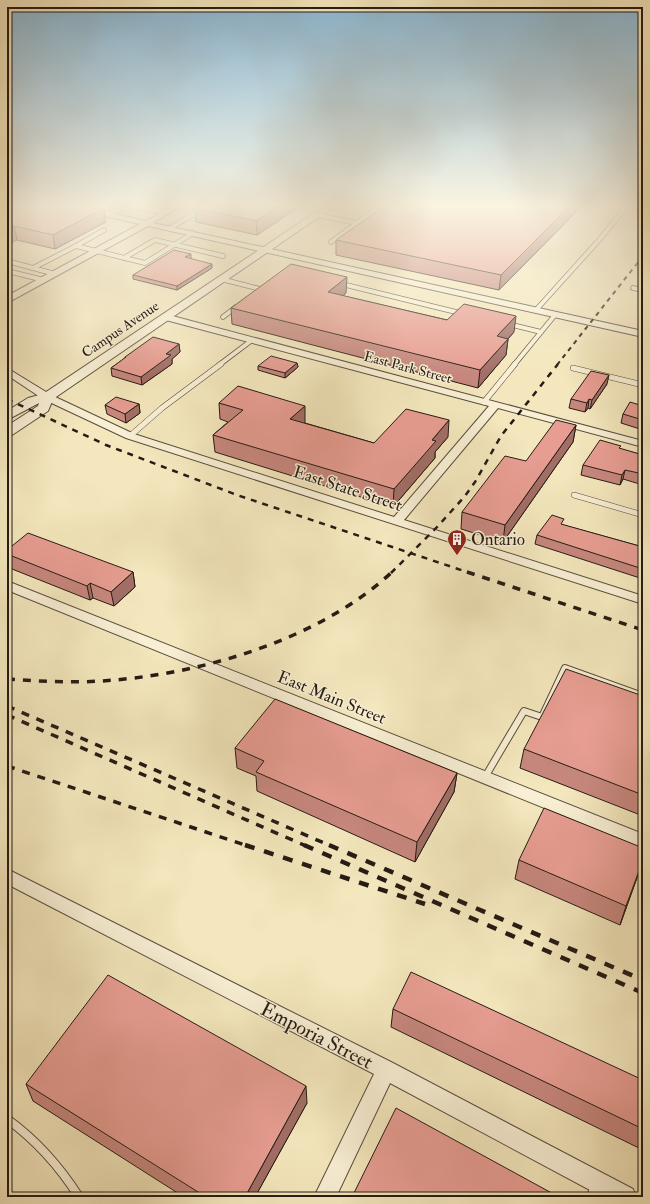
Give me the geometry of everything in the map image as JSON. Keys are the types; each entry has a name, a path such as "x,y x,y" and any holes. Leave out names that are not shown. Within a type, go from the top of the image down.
{"street":[{"path":"7,300 76,262"},
{"name":"Campus Avenue","path":"7,416 32,401 47,397 246,262"},
{"path":"324,262 643,334"},
{"name":"East Park Street","path":"165,317 643,444"},
{"name":"East State Street","path":"7,371 47,397 130,436 643,600"},
{"name":"Campus Avenue","path":"7,432 44,408 47,397"},
{"path":"397,521 495,405"},
{"name":"East Main Street","path":"7,585 643,841"},
{"name":"Emporia Street","path":"7,876 386,1070 593,1189 625,1197"},
{"path":"325,1197 386,1070"}],"lane":[{"path":"11,262 55,274"},
{"path":"33,268 44,262"},
{"path":"536,310 579,262"},
{"path":"7,271 44,280"},
{"path":"221,279 260,289"},
{"path":"336,283 473,316"},
{"path":"254,293 264,285"},
{"path":"633,288 643,290"},
{"path":"223,317 242,303"},
{"path":"484,402 556,315"},
{"path":"503,323 541,332"},
{"path":"130,436 162,408 252,340"},
{"path":"573,368 643,385"},
{"path":"574,495 643,515"},
{"path":"485,777 524,710 542,717 565,668 643,696"},
{"path":"7,1119 21,1128 70,1182 79,1197"}],"building":[{"path":"154,262 205,262 212,264 177,286 133,275"},
{"path":"441,262 514,262 501,275"},
{"path":"291,264 347,277 328,292 447,320 464,304 516,316 497,336 508,339 480,370 231,308"},
{"path":"153,337 179,344 166,354 171,355 141,377 111,368 125,357"},
{"path":"271,356 297,363 285,373 258,366"},
{"path":"591,371 609,375 592,400 589,399 587,403 571,399"},
{"path":"238,386 305,406 290,419 374,443 406,409 449,420 432,440 436,441 394,489 213,435 243,410 219,403"},
{"path":"116,397 139,404 125,414 105,405"},
{"path":"630,402 643,406 643,420 623,414"},
{"path":"556,420 576,425 505,525 462,512 505,456 526,461"},
{"path":"600,440 621,446 619,448 643,455 643,474 625,470 622,475 583,465"},
{"path":"552,515 564,519 561,524 643,547 643,569 537,535"},
{"path":"28,533 133,572 111,592 90,583 87,586 7,554 7,550"},
{"path":"566,669 643,696 643,795 524,749"},
{"path":"275,699 457,773 417,842 256,772 264,761 235,748"},
{"path":"544,808 643,848 643,860 626,906 519,860"},
{"path":"411,972 643,1080 643,1129 393,1009"},
{"path":"108,975 306,1086 245,1197 206,1197 26,1084"},
{"path":"396,1108 559,1197 352,1197"}],"railway":[{"path":"557,365 638,262"},
{"path":"411,553 465,496 475,482 501,436 558,364"},
{"path":"7,399 106,445 237,495 411,553"},
{"path":"392,572 411,553"},
{"path":"411,553 468,572"},
{"path":"7,679 89,682 178,671 217,662 256,650 294,635 330,617 363,596 392,572"},
{"path":"468,572 643,630"},
{"path":"7,706 331,846"},
{"path":"7,715 306,846"},
{"path":"7,766 248,846"},
{"path":"245,845 425,904"},
{"path":"304,845 643,993"},
{"path":"329,845 643,980"}],"place":[{"name":"Ontario","path":"457,556"}]}
